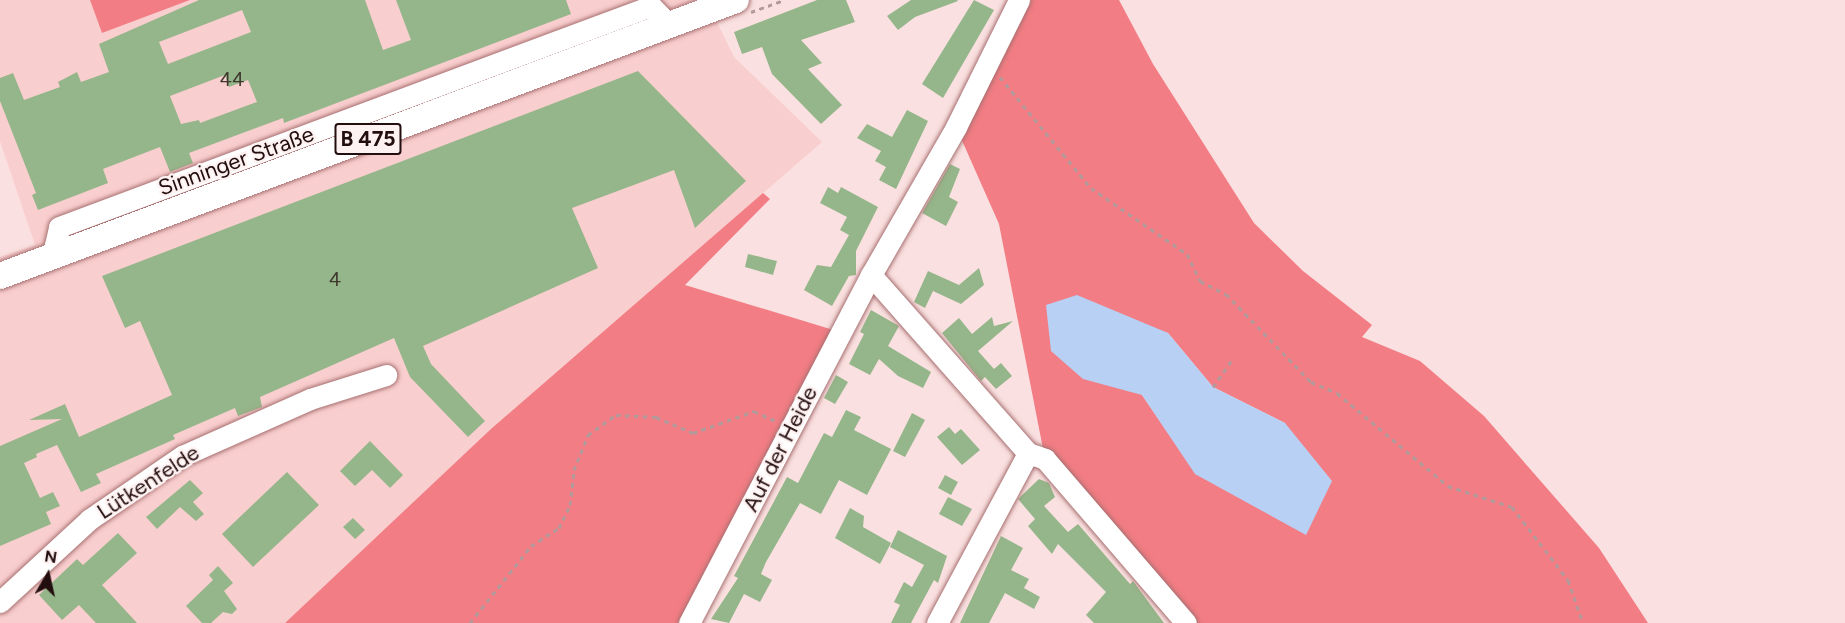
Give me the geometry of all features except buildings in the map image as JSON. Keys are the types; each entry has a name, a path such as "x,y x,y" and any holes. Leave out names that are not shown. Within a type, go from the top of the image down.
{"main road":[{"name":"Sinninger Straße","path":"0,276 736,0"}],"street":[{"name":"Auf der Heide","path":"689,623 871,275 956,127 1019,0"},
{"path":"871,275 1028,453 1045,459 1186,623"},
{"name":"Lütkenfelde","path":"0,602 90,519 182,456 310,399 386,375"},
{"path":"938,623 1028,453"}],"path":[{"path":"986,66 1007,83 1019,104 1091,188 1187,254 1200,281 1226,294 1311,382 1337,393 1448,486 1512,507 1568,580 1583,623"},
{"path":"1213,387 1231,362"},
{"path":"470,623 531,546 560,528 570,505 574,470 588,435 616,415 656,417 693,434 754,411 790,428"}],"shaded area":[{"path":"0,0 90,0 102,33 190,0 734,0 711,10 734,57 822,142 492,428 285,623 0,623 0,257 35,245 0,141"},
{"path":"90,0 190,0 102,33"},
{"path":"1019,0 1119,0 1153,64 1254,223 1303,271 1372,325 1362,337 1420,361 1484,416 1599,548 1648,623 1186,623 1045,459 999,224 956,127","holes":["1129,319 1168,333 1213,387 1285,423 1306,534 1196,474 1142,395"]},
{"path":"763,193 770,199 685,285 840,332 689,623 285,623 492,428"}],"water":[{"path":"1077,295 1168,333 1213,387 1285,423 1332,481 1306,535 1195,474 1142,395 1083,379 1051,351 1046,305"}]}
